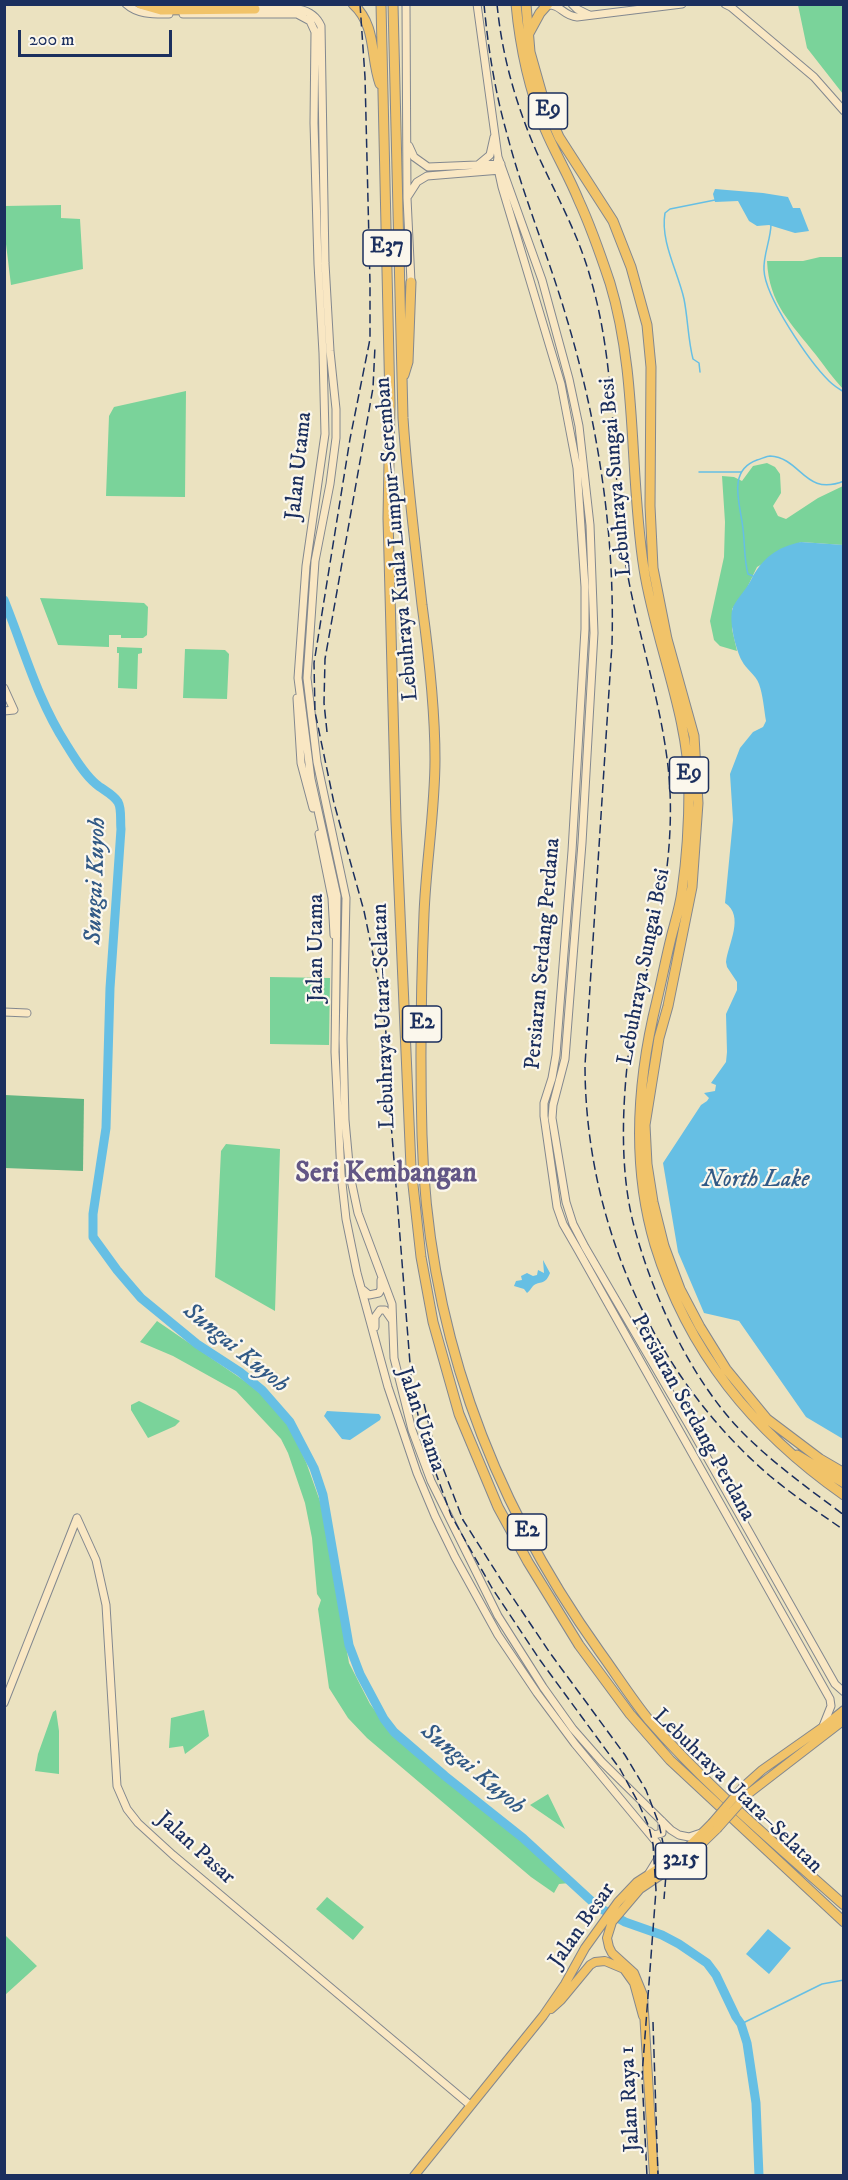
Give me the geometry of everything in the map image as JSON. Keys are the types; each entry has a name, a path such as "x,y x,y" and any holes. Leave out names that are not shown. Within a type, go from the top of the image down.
{"highway":[{"path":"140,4 161,10 255,9"},
{"path":"228,4 255,9"},
{"path":"353,4 364,16 369,26 376,73 383,92"},
{"name":"Lebuhraya Kuala Lumpur–Seremban","path":"381,4 390,404 389,529 395,722"},
{"name":"Lebuhraya Kuala Lumpur–Seremban","path":"393,4 402,382 407,480 429,658 435,746"},
{"name":"Lebuhraya Sungai Besi","path":"516,4 522,51 538,109 552,146 580,202 616,304 626,369 636,506 643,566 654,622 681,725 688,769 688,821 682,894 647,1046 640,1099 640,1164 646,1204 655,1242 670,1286 690,1331 727,1386 753,1418 788,1452 843,1496"},
{"name":"Lebuhraya Sungai Besi","path":"526,4 528,35 535,71 552,121 559,138 613,221 631,267 647,325 651,367 652,560 667,639 694,736 698,803 693,887 659,1038 645,1125 645,1144 653,1202 664,1246 680,1289 726,1369 767,1419 820,1459 843,1473"},
{"path":"528,35 537,17 548,5"},
{"path":"402,382 408,362 411,282"},
{"name":"Lebuhraya Utara–Selatan","path":"395,722 396,821 411,1167 421,1257 433,1322 467,1435 498,1507 532,1569 579,1645 630,1714 670,1760 843,1922"},
{"name":"Lebuhraya Utara–Selatan","path":"435,746 424,911 422,1136 433,1254 458,1369 472,1409 503,1487 562,1596 646,1716 723,1797 843,1905"},
{"path":"788,1452 800,1456 843,1483"}],"main road":[{"name":"Jalan Besar","path":"621,1904 689,1856 762,1770 843,1710"},
{"name":"Jalan Besar","path":"745,1791 843,1720"},
{"name":"Jalan Besar","path":"414,2175 543,2016 565,1984 585,1948 621,1904 626,1892 682,1852 702,1833 715,1826"},
{"name":"Jalan Raya 1","path":"609,1920 609,1947 612,1953 634,1973 643,1995 654,2175"},
{"name":"Jalan Raya 1","path":"543,2016 561,2000 590,1965 605,1961 619,1965 631,1977 644,2021"}],"street":[{"name":"Jalan Utama","path":"126,4 130,8 151,14 297,14 306,17 315,32 314,123 325,434 306,566 298,690 311,779 338,896 335,1052 341,1174 352,1247 392,1399 435,1516 498,1635 574,1744 657,1843 660,1855 647,1875"},
{"path":"406,4 407,198 411,282"},
{"name":"Persiaran Serdang Perdana","path":"477,4 502,187 561,384 577,468 586,616 555,1062 544,1103 557,1207 563,1224 830,1699 831,1706 823,1727"},
{"path":"572,4 582,12 591,15"},
{"path":"548,5 561,8 568,16 682,4"},
{"path":"725,4 814,76 843,111"},
{"name":"Jalan Utama","path":"255,9 301,9 314,14 321,26 326,263 336,438 330,484 315,561 307,690 317,762 346,898 343,1040 345,1120 350,1175 358,1213 393,1304 394,1359 412,1430 431,1481 498,1616 535,1677 573,1729 602,1762 679,1835 689,1837 702,1833"},
{"path":"478,169 490,155 495,135"},
{"path":"408,140 414,157 425,166 478,169 493,177 502,187"},
{"path":"407,198 414,186 427,176 500,165"},
{"name":"Persiaran Serdang Perdana","path":"500,165 542,280 576,411 589,501 594,616 584,806 565,1059 553,1105 552,1118 566,1202 573,1224 585,1246 746,1526 798,1623 835,1684 843,1692"},
{"path":"532,283 542,280"},
{"path":"4,688 14,710 4,711"},
{"path":"574,805 584,806"},
{"path":"4,1012 27,1013"},
{"path":"363,1290 369,1295 379,1293 382,1285 378,1269"},
{"path":"363,1290 367,1326 377,1364 385,1388 392,1399"},
{"path":"374,1335 375,1317 380,1310 385,1310 393,1322"},
{"name":"Jalan Pasar","path":"4,1703 77,1518 96,1560 106,1605 117,1786 121,1798 138,1823 173,1855 470,2105"},
{"path":"740,1538 745,1533 746,1526"},
{"path":"771,1594 776,1585 775,1578"},
{"path":"786,1622 798,1623 795,1637"},
{"path":"645,1828 654,1835 658,1835 662,1833 662,1821"}],"green space":[{"path":"798,5 843,5 843,94 807,48"},
{"path":"61,205 61,218 80,219 83,269 11,285 5,236 5,206"},
{"path":"820,257 843,257 843,389 783,312 772,289 769,276 767,261 803,261"},
{"path":"186,391 185,497 106,496 109,416 114,407"},
{"path":"767,463 775,467 780,474 781,493 773,506 778,516 786,519 818,498 843,486 843,545 801,542 757,567 746,590 732,609 732,629 737,651 720,646 714,640 710,621 724,557 725,522 722,476 734,477 742,481 753,466"},
{"path":"40,598 144,603 148,607 147,635 143,638 121,638 121,635 109,635 109,647 58,645"},
{"path":"117,647 142,648 142,653 138,654 137,689 118,688 119,653 117,653"},
{"path":"185,649 225,650 229,654 227,699 183,698"},
{"path":"270,977 330,978 329,1045 270,1044"},
{"path":"5,1095 84,1099 83,1171 5,1168"},
{"path":"226,1144 280,1149 275,1311 215,1277 221,1151"},
{"path":"157,1321 266,1398 290,1428 306,1462 321,1504 349,1663 370,1704 396,1738 527,1844 570,1883 559,1884 554,1893 531,1877 367,1738 348,1718 329,1688 318,1609 321,1600 317,1594 312,1538 305,1503 288,1453 281,1439 236,1391 173,1356 140,1342"},
{"path":"139,1401 180,1421 175,1426 148,1438 131,1410 131,1405"},
{"path":"56,1710 59,1731 59,1774 35,1771 38,1754 53,1712"},
{"path":"204,1710 209,1736 185,1754 183,1746 169,1748 171,1718"},
{"path":"548,1794 565,1829 530,1805"},
{"path":"327,1897 364,1927 353,1940 316,1909"},
{"path":"6,1936 37,1966 5,1995 4,1938"}],"water":[{"path":"715,189 788,197 793,208 800,208 809,231 795,233 769,225 757,226 749,221 738,201 715,202 713,194"},
{"name":"North Lake","path":"801,542 844,545 843,1439 806,1417 739,1321 704,1313 678,1252 663,1163 701,1105 709,1098 704,1093 715,1091 716,1085 711,1083 726,1062 726,1014 737,990 737,982 726,962 735,923 731,909 725,903 733,820 730,774 740,748 753,732 763,727 766,721 759,684 737,650 732,627 733,607 765,560 778,550"},
{"path":"543,1260 550,1273 546,1280 533,1286 527,1293 524,1289 514,1286 516,1281 522,1280 521,1276 527,1273 537,1275 538,1270 544,1273"},
{"path":"327,1411 379,1414 381,1417 380,1420 350,1440 342,1439 324,1416"},
{"path":"768,1929 791,1948 769,1974 746,1954"}],"waterway":[{"path":"700,372 699,363 693,359 684,299 667,245 664,224 665,213 670,209 715,200"},
{"path":"771,224 764,270 772,296 789,328 811,359 829,381 844,392"},
{"path":"753,576 748,574 747,569 738,500 738,481 747,465 770,456 781,458 811,481 831,485 844,481"},
{"path":"699,472 741,472"},
{"name":"Sungai Kuyoh","path":"4,600 39,692 56,727 83,770 96,784 116,799 120,808 121,829 110,988 106,1128 93,1214 93,1237 141,1298 197,1344 240,1372 262,1390 290,1422 314,1468 323,1495 349,1645 360,1674 384,1719 394,1732 523,1838 598,1907 625,1922 662,1935 679,1944 707,1963 716,1975 741,2024 747,2043 756,2103 759,2176"},
{"path":"741,2024 822,1984 844,1980"}],"railway":[{"path":"360,4 365,77 370,339 350,439 314,663 315,712 334,803 364,911 381,993 386,1033 411,1376 421,1432 451,1515 492,1588 540,1660 620,1769 638,1802 649,1827 653,1844 656,1890 642,2076 647,2176"},
{"path":"484,4 493,70 513,157 566,316 587,396 607,519 611,561 612,644 585,1065 588,1123 597,1180 612,1237 633,1291 660,1342 691,1391 728,1436 770,1476 844,1530"},
{"path":"497,4 502,42 516,98 537,153 580,247 599,314 609,381 624,553 666,748 670,829 665,882 662,904 636,1013 626,1078 624,1163 629,1206 642,1253 663,1309 691,1363 707,1388 743,1433 792,1476 844,1515"},
{"path":"327,732 324,703 325,659 373,388 375,346"},
{"path":"424,1404 433,1442 463,1520 550,1653 625,1755 646,1790 659,1824 663,1843 666,1875 664,1899"},
{"path":"653,2022 658,2176"}],"district":[{"name":"Seri Kembangan","path":"386,1175"}]}
